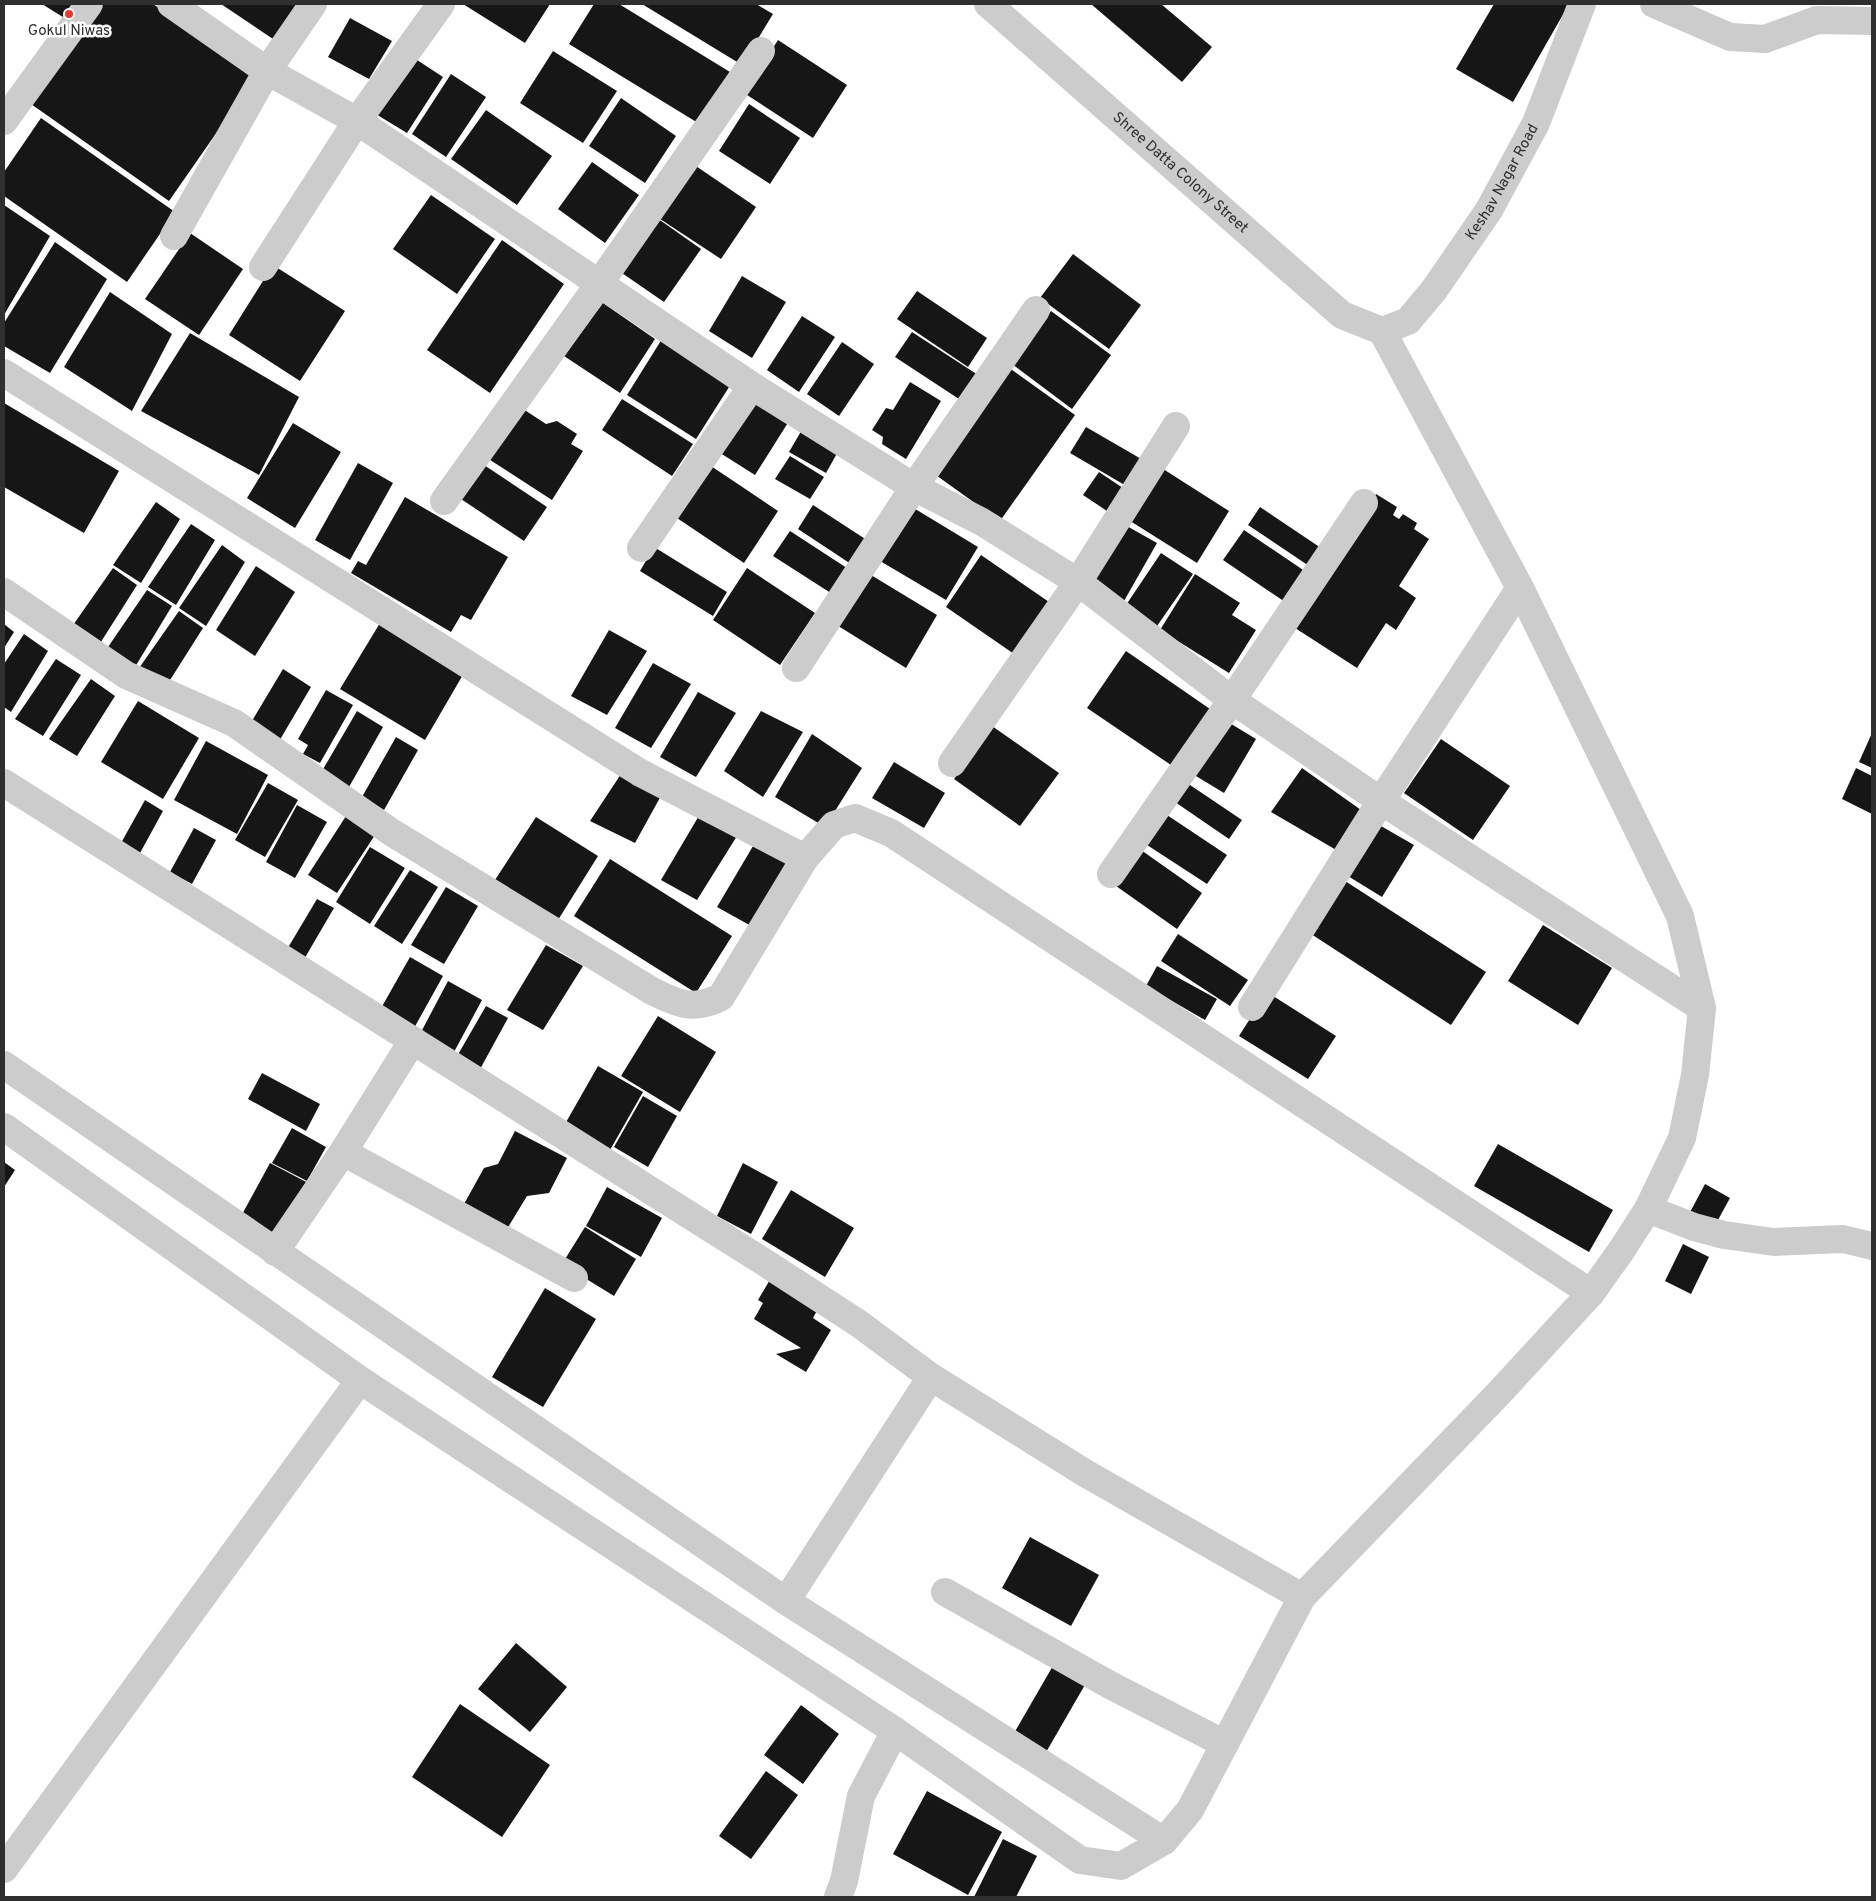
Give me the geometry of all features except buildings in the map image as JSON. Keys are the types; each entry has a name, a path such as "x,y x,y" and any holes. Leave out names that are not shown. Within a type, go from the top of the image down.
{"street":[{"path":"4,122 89,4"},
{"path":"171,4 267,71 357,121 752,386 914,486 982,522 1078,582 1232,700 1381,801 1702,1008"},
{"path":"174,236 267,71 313,4"},
{"path":"263,267 357,121 441,4"},
{"name":"Shree Datta Colony Street","path":"988,4 1342,315 1382,331"},
{"name":"Keshav Nagar Road","path":"1382,331 1408,321 1434,290 1489,210 1536,122 1582,4"},
{"path":"1654,4 1730,37 1765,39 1817,20 1872,21"},
{"path":"444,501 599,284 761,51"},
{"path":"796,668 914,486 1036,310"},
{"path":"4,1127 360,1380 895,1732 1080,1860 1121,1866 1164,1842 1190,1810 1302,1597 1494,1399 1591,1293 1648,1209 1682,1138 1695,1075 1702,1008 1680,916 1520,588 1382,331"},
{"path":"4,373 639,772 805,858"},
{"path":"641,548 752,386"},
{"path":"952,763 1078,582 1176,426"},
{"path":"1111,874 1232,700 1364,503"},
{"path":"1252,1007 1381,801 1520,588"},
{"path":"4,592 126,675 234,723 391,832 652,991 677,1004 704,1006 721,998 805,858 834,824 855,818 891,832 1591,1293"},
{"path":"4,783 414,1040 858,1323 931,1376 1085,1473 1302,1597"},
{"path":"275,1252 343,1152 414,1040"},
{"path":"4,1065 786,1601 1164,1842"},
{"path":"343,1152 574,1278"},
{"path":"1648,1209 1694,1227 1724,1235 1774,1242 1843,1239 1872,1246"},
{"path":"786,1601 931,1376"},
{"path":"4,1869 360,1380"},
{"path":"945,1592 1110,1685 1225,1744"},
{"path":"838,1897 844,1881 861,1796 895,1732"}],"place":[{"name":"Gokul Niwas","path":"69,14"}]}
